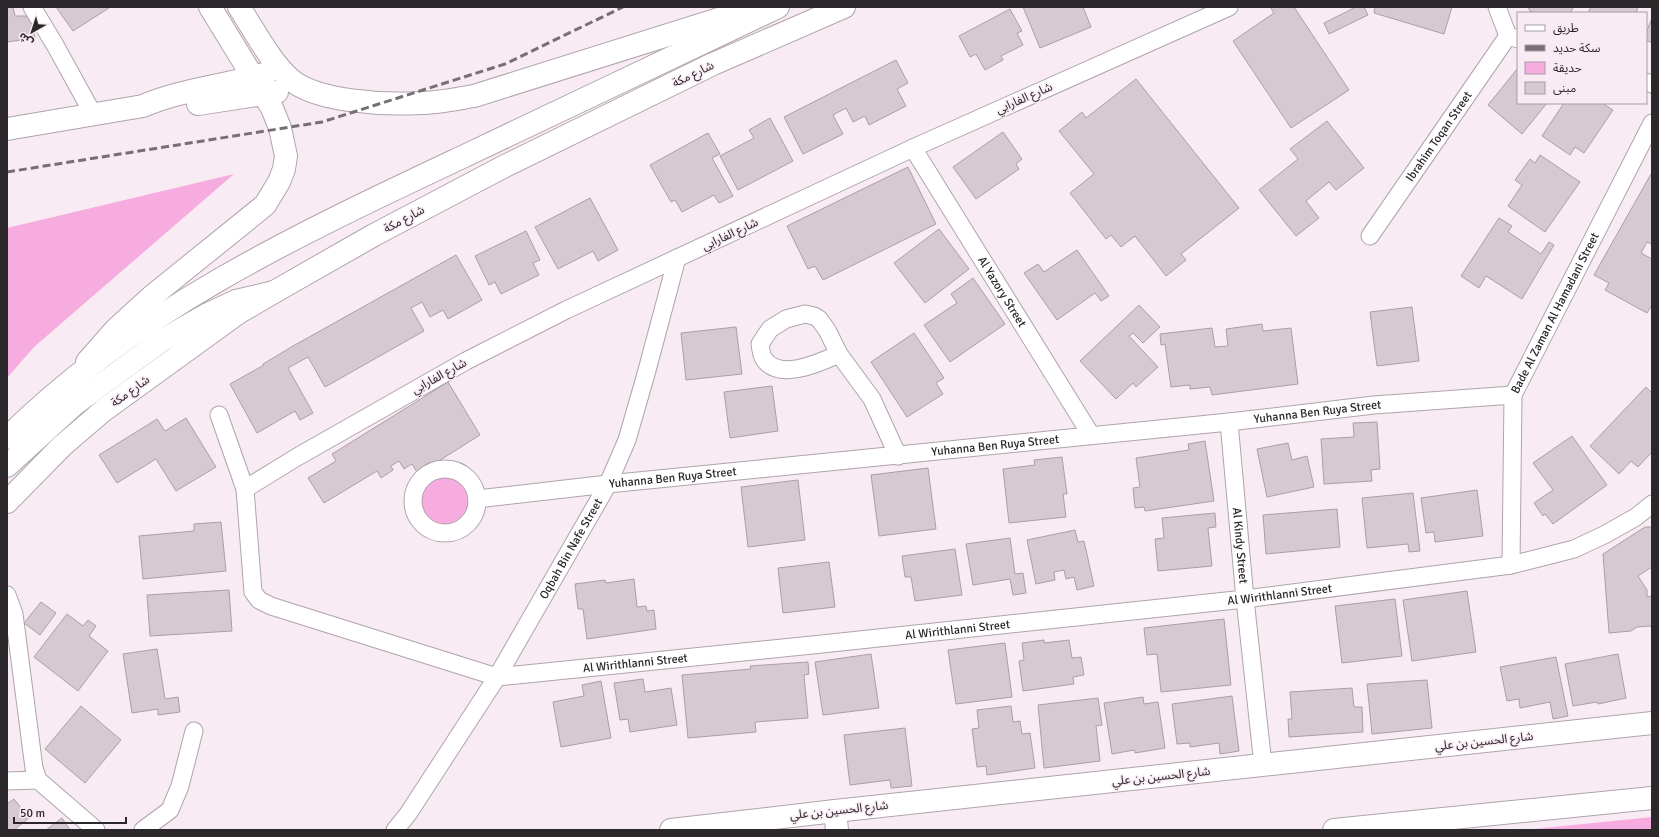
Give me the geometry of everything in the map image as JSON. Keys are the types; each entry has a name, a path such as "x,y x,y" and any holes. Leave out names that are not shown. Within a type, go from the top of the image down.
{"main road":[{"path":"76,375 116,329 151,296 265,205 284,169 286,156 280,128 272,108 260,86 210,7"},
{"path":"239,7 281,69 301,87"},
{"path":"7,129 143,106 161,98 260,86 301,87 319,94 362,101 419,104 443,102 480,94 757,7"},
{"name":"شارع مكة","path":"7,438 76,375 189,297 351,210 778,7"},
{"name":"شارع مكة","path":"7,502 62,446 104,410 238,313 374,235 503,167 713,64 844,7"},
{"path":"260,86 281,69"},
{"path":"7,466 76,403 161,341 206,315 236,301 274,292"},
{"name":"شارع الحسين بن علي","path":"671,830 836,820 1263,765 1652,723"},
{"path":"1334,830 1652,798"}],"street":[{"path":"32,7 93,114"},
{"name":"شارع الفارابي","path":"245,489 297,457 466,361 566,310 913,148 1229,7"},
{"path":"1497,7 1513,38"},
{"name":"Ibrahim Toqan Street","path":"1370,236 1513,38"},
{"name":"Bade Al Zaman Al Hamadani Street","path":"1511,565 1513,395 1652,123"},
{"name":"Al Yazory Street","path":"913,148 1091,435"},
{"name":"Oqbah Bin Nafe Street","path":"395,830 409,822 497,677 608,484 627,440 678,258"},
{"path":"839,354 872,399 898,456"},
{"name":"Yuhanna Ben Ruya Street","path":"477,499 608,484 1229,422 1374,405 1513,395"},
{"path":"219,415 245,489"},
{"name":"Al Kindy Street","path":"1229,422 1245,599 1263,765"},
{"name":"Al Wirithlanni Street","path":"245,489 253,592 259,600 271,606 497,677 1245,599 1511,565 1574,549 1604,535 1636,517 1652,504"},
{"path":"7,595 14,614 12,645 34,768 38,780 96,830"},
{"path":"143,830 170,810 180,786 194,731"},
{"path":"7,781 38,780"}],"green space":[{"path":"234,174 34,347 7,378 7,228"},
{"path":"446,473 457,475 466,481 472,490 474,501 472,512 466,521 457,527 446,529 435,527 426,521 420,512 418,501 420,490 426,481 435,475"},
{"path":"1652,817 1652,830 1523,830"}],"building":[{"path":"7,7 13,7 15,16 30,16 35,38 7,42"},
{"path":"56,7 108,7 109,8 73,31"},
{"path":"1023,7 1083,7 1091,27 1040,48"},
{"path":"1270,7 1294,7 1349,90 1291,128 1233,41 1274,13"},
{"path":"1356,7 1364,7 1368,15 1329,34 1324,23"},
{"path":"1375,7 1452,7 1444,34 1374,13"},
{"path":"1528,7 1573,7 1571,12 1530,11"},
{"path":"1591,7 1638,7 1636,12 1588,12"},
{"path":"1010,9 1022,31 1017,33 1023,45 1001,56 1003,60 985,70 976,54 970,57 959,36"},
{"path":"1652,18 1652,43 1647,40 1647,30"},
{"path":"896,60 908,83 897,89 906,106 869,125 865,116 853,122 846,108 833,115 843,134 803,154 784,117"},
{"path":"1517,69 1517,104 1546,104 1522,134 1488,105"},
{"path":"1136,79 1239,208 1181,254 1186,260 1166,276 1135,236 1121,247 1111,235 1106,239 1070,193 1094,174 1059,131 1082,112 1086,118"},
{"path":"1563,104 1604,104 1613,110 1584,153 1575,147 1570,155 1542,136"},
{"path":"770,118 793,161 738,190 720,156 754,138 749,130"},
{"path":"1327,121 1364,168 1336,190 1329,182 1306,201 1319,218 1296,236 1259,190 1298,159 1290,149"},
{"path":"1003,132 1022,159 1016,164 1019,169 976,199 953,167"},
{"path":"708,133 720,154 712,158 733,196 719,203 714,195 682,212 675,200 671,202 650,165"},
{"path":"1540,155 1580,182 1545,232 1508,206 1522,185 1515,180 1530,159 1535,163"},
{"path":"908,167 936,224 823,280 815,266 808,269 787,226"},
{"path":"1651,174 1652,244 1647,242 1641,253 1652,259 1652,305 1647,313 1605,290 1609,283 1594,275"},
{"path":"590,198 618,250 598,261 593,251 558,269 535,227"},
{"path":"1499,218 1512,226 1508,232 1541,254 1549,242 1554,245 1522,299 1486,276 1479,288 1461,276"},
{"path":"939,229 969,269 925,303 894,263"},
{"path":"526,231 540,260 533,263 539,275 501,294 495,282 489,285 475,256"},
{"path":"1077,250 1109,296 1101,301 1095,293 1057,320 1024,273 1038,264 1044,272"},
{"path":"456,255 482,300 448,319 443,310 430,317 422,302 411,308 424,331 325,387 308,357 288,368 313,413 300,420 295,411 257,433 230,384 264,365 263,364 293,346"},
{"path":"973,278 1005,324 950,362 924,325 957,303 951,294"},
{"path":"1139,305 1160,327 1143,343 1133,333 1129,336 1158,367 1136,387 1133,383 1116,399 1080,361"},
{"path":"1412,307 1419,361 1377,366 1370,312"},
{"path":"1262,324 1263,331 1291,328 1298,384 1212,395 1210,387 1190,389 1190,385 1171,387 1165,344 1161,345 1160,334 1212,328 1215,347 1228,346 1226,329"},
{"path":"736,327 742,374 686,380 681,333"},
{"path":"914,333 944,378 936,383 943,394 907,417 871,362"},
{"path":"448,382 480,435 418,474 412,464 404,469 399,461 391,466 393,470 381,478 377,471 324,503 308,478 336,461 332,454"},
{"path":"772,386 778,431 730,438 724,392"},
{"path":"1646,387 1652,393 1652,452 1638,467 1631,461 1619,474 1590,446"},
{"path":"186,418 216,467 176,491 156,459 117,483 99,455 157,419 165,431"},
{"path":"1377,422 1380,469 1371,470 1372,481 1324,484 1321,439 1354,437 1353,423"},
{"path":"1572,436 1607,485 1553,524 1545,514 1543,516 1534,503 1553,490 1533,463"},
{"path":"1205,441 1214,501 1145,511 1144,507 1135,508 1133,488 1140,487 1136,458 1189,450 1188,444"},
{"path":"1288,443 1292,460 1307,456 1314,487 1267,497 1257,449"},
{"path":"1062,457 1067,494 1063,494 1066,517 1009,523 1003,469 1035,465 1034,460"},
{"path":"928,468 936,529 879,536 871,475"},
{"path":"798,480 805,540 748,547 741,487"},
{"path":"1477,490 1483,536 1435,542 1434,532 1426,533 1421,498"},
{"path":"1413,493 1420,551 1409,552 1408,544 1367,548 1362,498"},
{"path":"1337,509 1340,547 1266,554 1263,515"},
{"path":"1215,513 1216,527 1208,528 1212,566 1158,571 1155,539 1164,538 1162,518"},
{"path":"221,522 226,571 143,579 139,536 194,531 194,524"},
{"path":"1645,527 1652,527 1652,567 1638,576 1647,590 1647,597 1652,596 1652,628 1650,626 1637,627 1631,631 1609,633 1603,554"},
{"path":"1075,530 1078,542 1084,541 1094,586 1077,590 1074,577 1066,579 1064,570 1054,572 1055,580 1036,584 1027,540"},
{"path":"1010,538 1015,574 1023,573 1026,593 1013,595 1010,579 973,585 966,544"},
{"path":"955,549 962,595 915,601 911,577 905,577 902,556"},
{"path":"829,562 835,607 783,613 778,568"},
{"path":"634,579 637,607 646,606 647,611 654,610 656,629 587,639 583,609 578,609 575,584 605,580 606,583"},
{"path":"229,590 232,631 150,636 147,595"},
{"path":"1467,591 1476,652 1412,661 1403,600"},
{"path":"1395,599 1402,656 1342,663 1335,606"},
{"path":"41,602 56,613 40,635 24,623"},
{"path":"67,614 83,626 88,620 96,626 89,636 108,651 78,691 34,657"},
{"path":"1224,619 1231,685 1161,692 1157,654 1147,655 1144,628"},
{"path":"1044,640 1044,643 1069,640 1072,658 1081,657 1084,675 1073,677 1074,684 1023,691 1019,661 1024,660 1022,643"},
{"path":"1005,643 1012,697 956,704 948,650"},
{"path":"157,649 165,699 178,697 180,712 158,715 158,709 132,713 123,654"},
{"path":"871,654 879,708 823,715 815,662"},
{"path":"1618,654 1626,698 1598,704 1597,702 1573,706 1565,664"},
{"path":"1556,657 1568,716 1553,719 1550,702 1520,708 1519,699 1507,701 1500,667"},
{"path":"808,662 809,674 804,675 808,718 755,722 756,732 688,738 682,675 751,669 750,666"},
{"path":"643,679 645,692 671,688 677,725 630,732 628,719 620,720 614,683"},
{"path":"1427,680 1432,728 1372,734 1367,684"},
{"path":"601,681 611,738 561,747 553,702 584,696 582,685"},
{"path":"1352,688 1354,707 1362,707 1363,732 1289,737 1288,719 1292,719 1290,692"},
{"path":"1232,696 1239,751 1220,754 1219,743 1190,747 1190,743 1177,744 1172,704"},
{"path":"1143,697 1144,704 1158,702 1165,748 1135,753 1134,750 1112,754 1104,703"},
{"path":"1098,698 1102,725 1096,726 1100,761 1044,768 1038,705"},
{"path":"81,706 121,740 85,783 45,749"},
{"path":"1011,706 1013,722 1020,721 1022,734 1030,733 1035,768 987,775 986,766 977,767 972,729 979,728 977,710"},
{"path":"905,728 912,786 891,788 890,780 850,785 844,735"},
{"path":"14,799 29,818 14,830 7,830 7,804"},
{"path":"62,818 70,830 46,830"}],"railway":[{"path":"7,172 322,122 505,64 623,7"}]}
